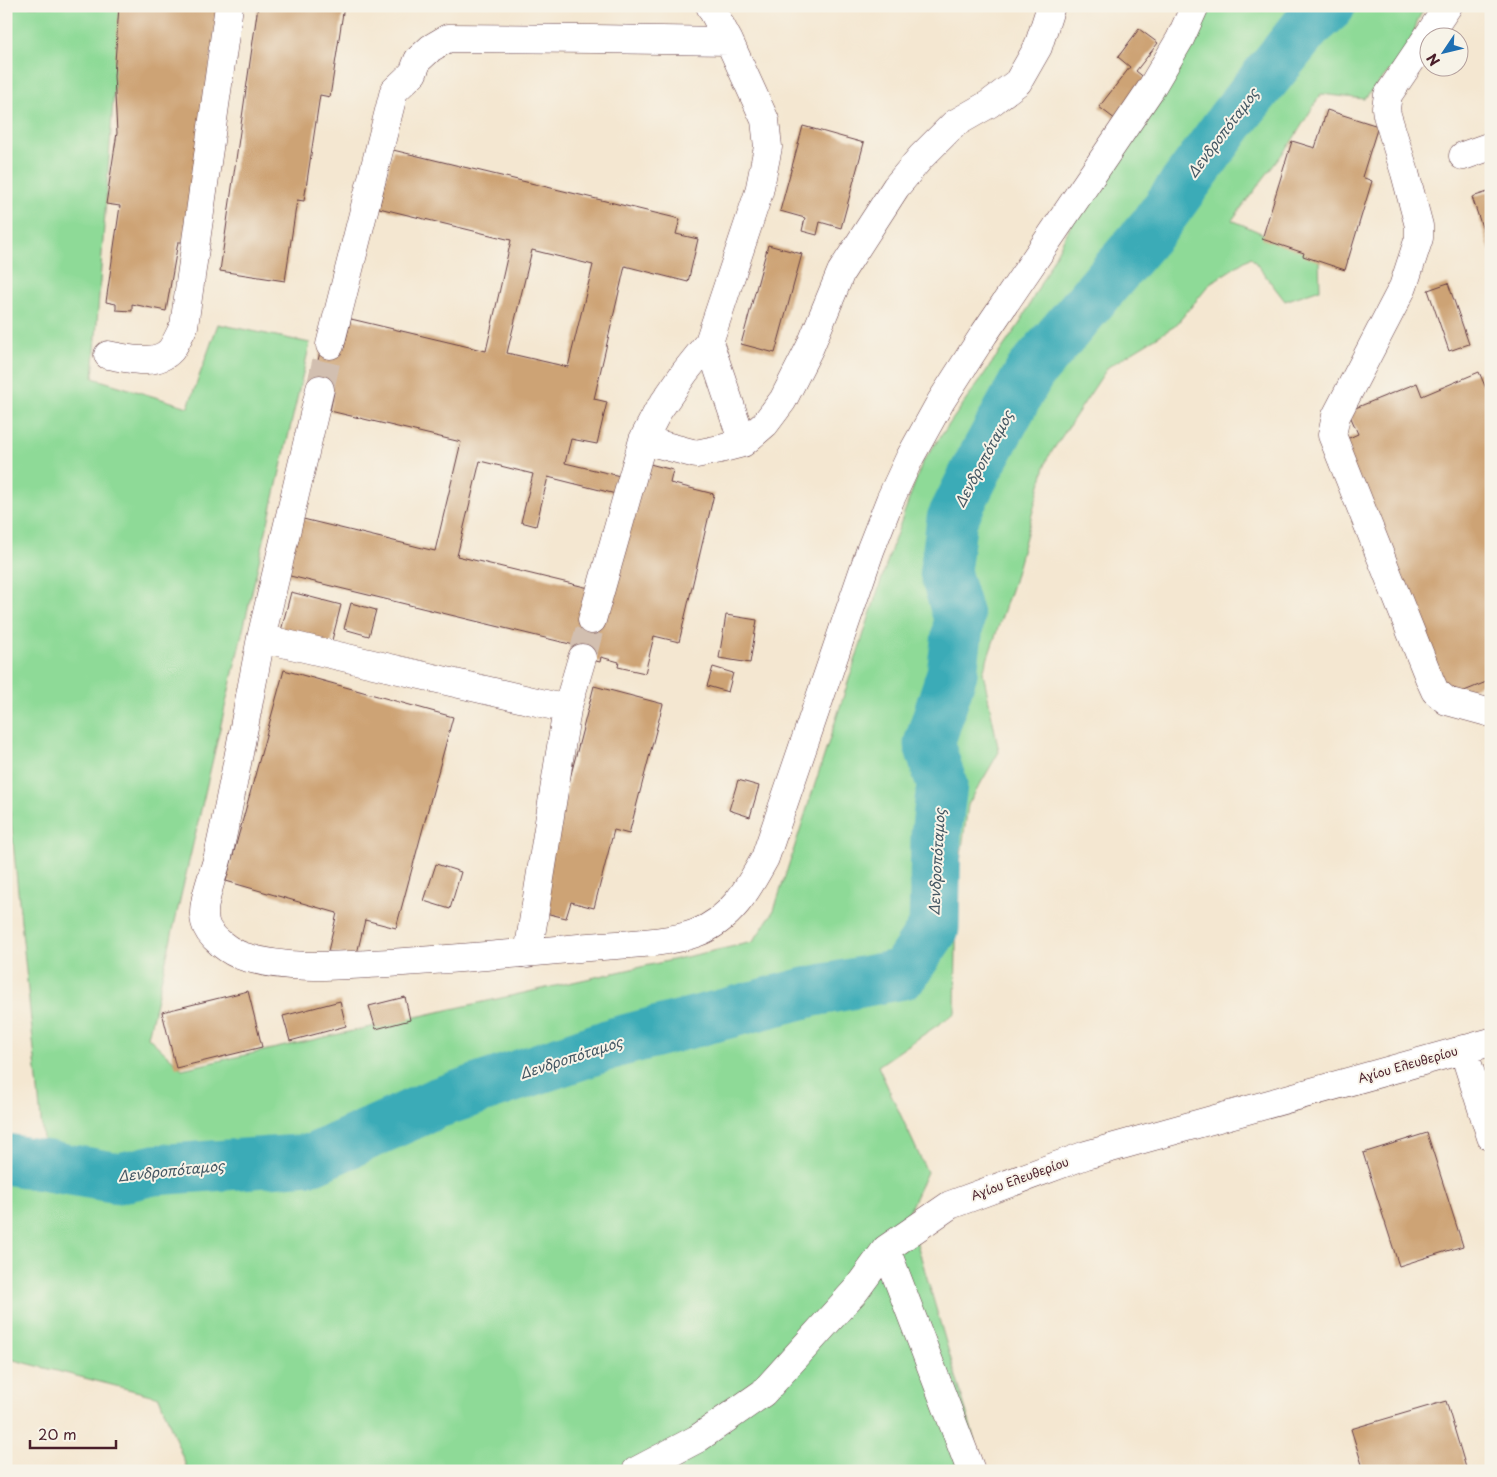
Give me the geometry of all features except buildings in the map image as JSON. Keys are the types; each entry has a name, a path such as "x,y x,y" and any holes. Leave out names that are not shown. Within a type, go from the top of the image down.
{"street":[{"path":"108,355 144,360 163,356 170,350 184,326 230,6"},
{"path":"592,620 643,440 685,372 709,342 759,192 768,147 765,120 729,41 710,6"},
{"path":"643,440 696,454 743,443 765,424 783,400 810,347 841,272 896,187 921,157 954,124 989,104 1018,82 1038,47 1052,6"},
{"path":"320,389 261,638 218,857 204,908 205,924 225,947 243,956 268,962 310,967 528,954 670,940 696,933 716,923 731,911 746,893 765,858 870,551 890,500 910,457 941,401 984,334 1150,90 1180,39 1195,6"},
{"path":"1448,6 1388,95 1387,115 1419,226 1419,238 1403,287 1336,416 1332,435 1435,691 1446,701 1491,713"},
{"path":"330,345 394,91 413,73 418,60 431,48 448,38 593,38 729,41"},
{"path":"1464,156 1491,146"},
{"path":"709,342 743,443"},
{"path":"261,638 566,709"},
{"path":"528,954 566,709 582,658"},
{"name":"Αγίου Ελευθερίου","path":"636,1471 697,1439 764,1393 856,1290 886,1249 915,1227 950,1205 1086,1155 1491,1042"},
{"path":"1463,1049 1491,1137"},
{"path":"886,1249 970,1468 969,1471"}],"green space":[{"path":"6,6 120,6 93,378 188,407 218,324 310,343 148,1037 182,1069 753,942 774,910 893,544 922,463 1020,323 1093,183 1208,6 1425,6 1417,22 1409,49 1364,99 1321,94 1292,141 1232,220 1319,259 1320,289 1285,301 1251,257 1212,282 1175,326 1108,367 1047,459 1014,581 983,672 999,752 968,805 957,884 955,1013 878,1066 927,1172 908,1213 979,1455 938,1471 188,1471 159,1397 6,1358 6,1141 43,1140 6,772"}],"waterway":[{"name":"Δενδροπόταμος","path":"6,1159 119,1178 154,1170 313,1159 437,1103 617,1042 809,992 903,974 934,928 936,835 942,785 929,744 952,673 959,619 945,572 952,519 1030,372 1155,225 1233,118 1307,26 1330,6"}],"tunnel":[{"path":"320,389 330,345"},
{"path":"582,658 592,620"}]}
